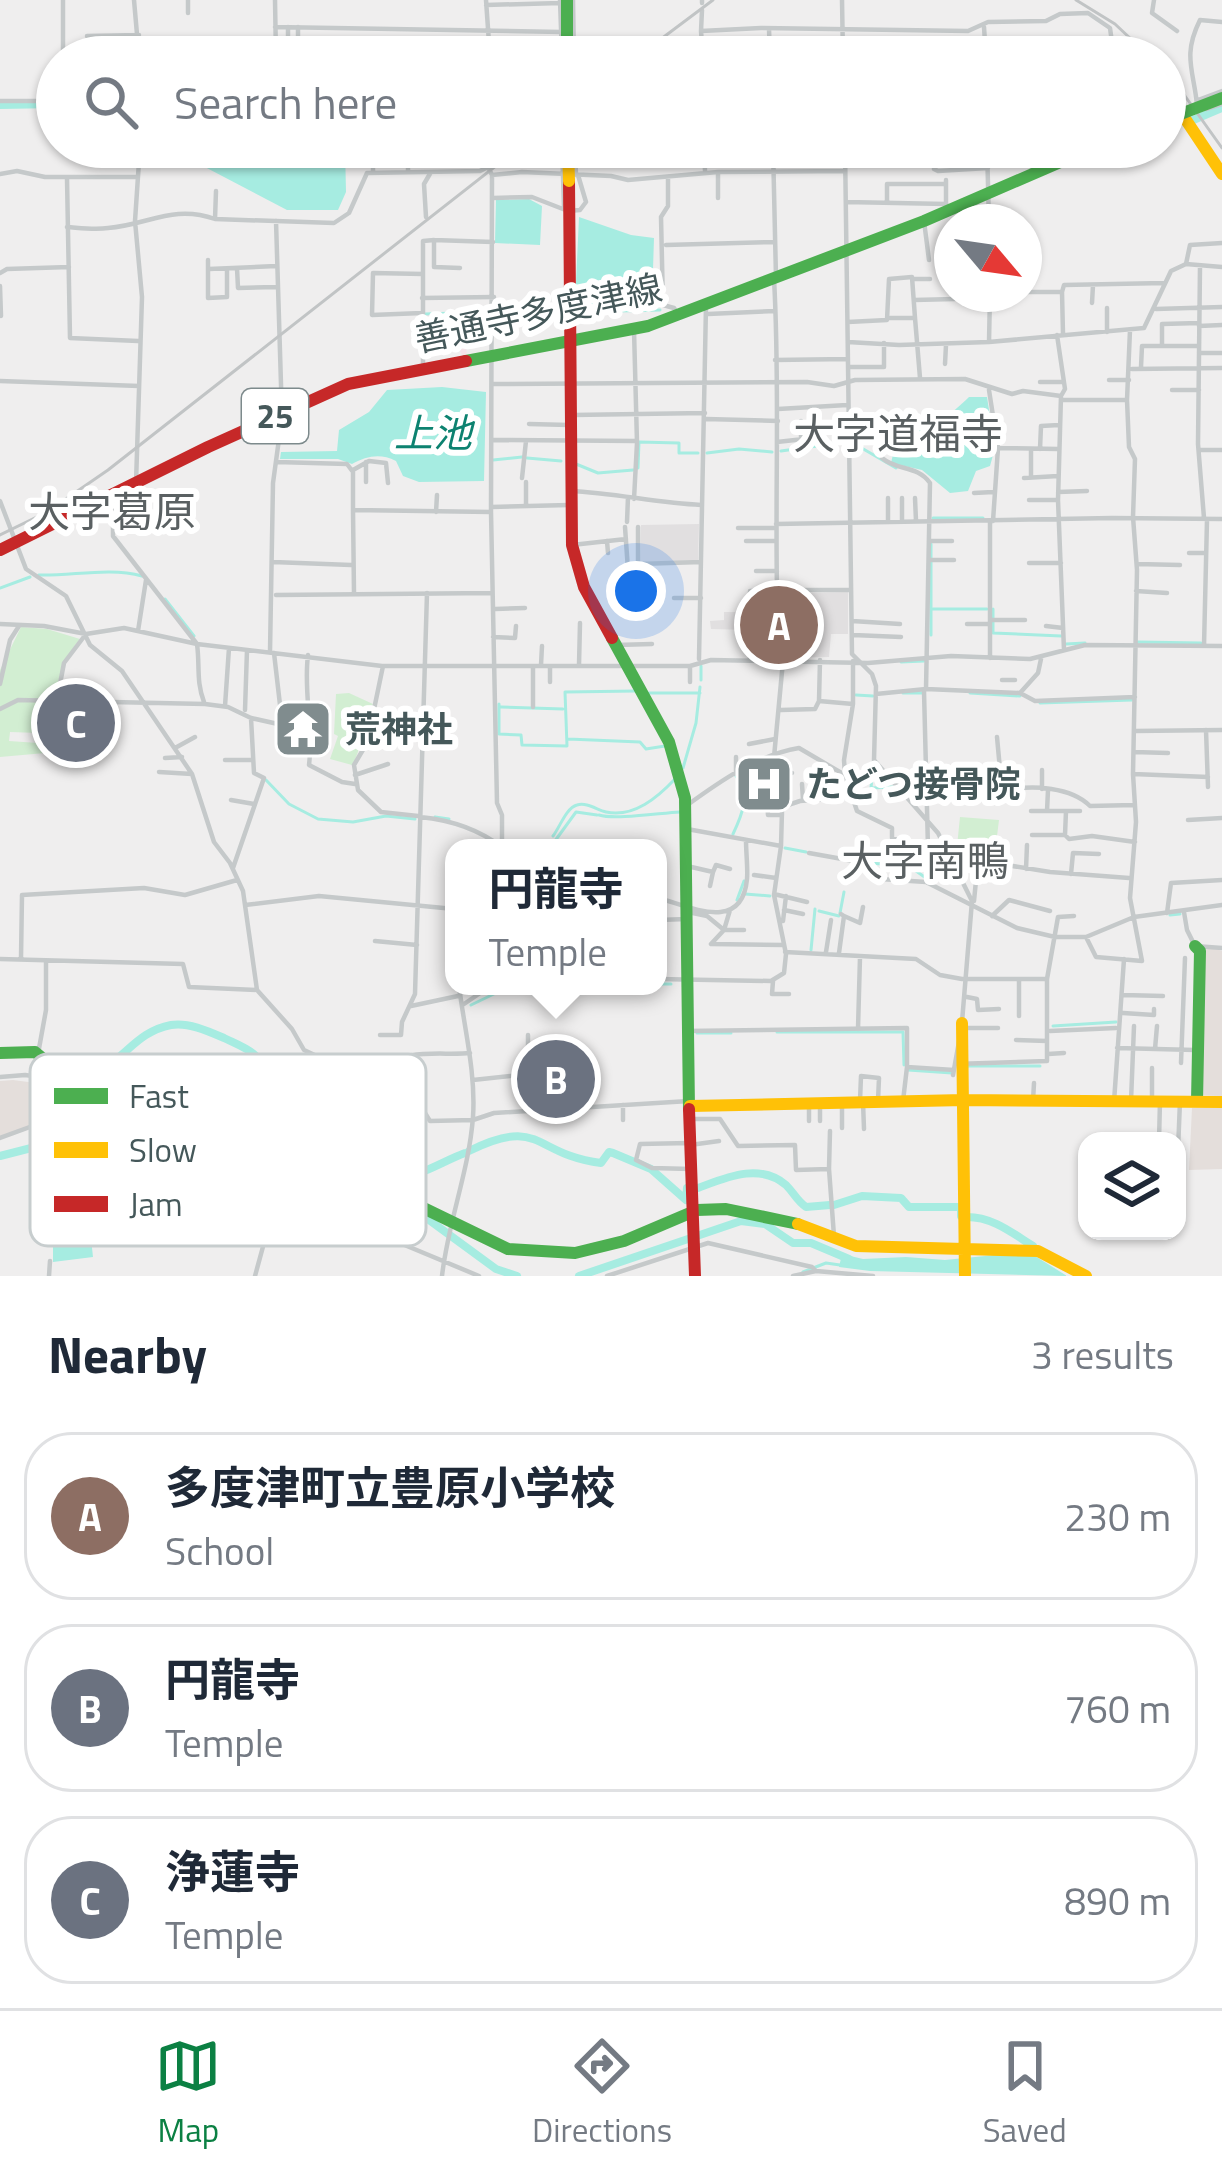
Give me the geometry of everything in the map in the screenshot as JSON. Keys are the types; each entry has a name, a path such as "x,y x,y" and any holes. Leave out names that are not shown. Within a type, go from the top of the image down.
{"main road":[{"path":"564,34 565,1"},
{"path":"1186,111 1222,98"},
{"path":"1186,120 1222,174"},
{"path":"570,168 572,545 584,587 671,747 686,806 686,1031 694,1276"},
{"name":"善通寺多度津線","path":"957,204 1049,168"},
{"name":"善通寺多度津線","path":"0,550 348,384 571,344 706,310 934,214"},
{"path":"1196,946 1200,951 1197,1101"},
{"path":"962,1027 956,1068 964,1100 965,1276"},
{"path":"0,1053 38,1054"},
{"path":"690,1109 964,1100 1222,1102"},
{"path":"426,1211 508,1249 575,1253 624,1241 692,1212 736,1210 789,1221 865,1247 1042,1252 1086,1276"}],"street":[{"path":"62,36 63,0"},
{"path":"89,36 139,35 134,0"},
{"path":"188,0 188,13"},
{"path":"275,0 275,36"},
{"path":"842,0 843,36"},
{"path":"1154,0 1152,13 1177,31"},
{"path":"488,36 486,2 565,1 567,36"},
{"path":"701,36 702,4"},
{"path":"985,36 988,22 1046,21 1060,14 1088,13 1110,28 1112,36"},
{"path":"1222,22 1200,20 1189,42 1191,80 1200,107 1209,108 1222,98"},
{"path":"275,27 564,34"},
{"path":"288,27 288,36"},
{"path":"298,27 298,36"},
{"path":"701,32 769,28 948,32 984,27"},
{"path":"769,28 769,36"},
{"path":"1198,100 1222,98"},
{"path":"0,101 36,101"},
{"path":"136,483 142,297 135,221 137,168"},
{"path":"373,168 373,173"},
{"path":"67,227 107,229 183,212 200,212 215,219 341,220 353,206 362,177 373,173 485,168"},
{"path":"489,168 494,297 492,608 497,802 503,839"},
{"path":"705,168 705,174"},
{"path":"774,168 780,421 777,590"},
{"path":"686,806 716,783 799,748 845,775 872,776 876,694 872,674 852,654 850,635 846,168"},
{"path":"935,168 988,168 988,204"},
{"path":"1032,168 1033,176"},
{"path":"492,175 628,180 718,172 846,171"},
{"path":"426,217 424,184 431,172"},
{"path":"718,172 718,198"},
{"path":"0,174 136,177"},
{"path":"668,176 668,206 662,217 663,304 679,316"},
{"path":"67,178 70,338 140,341"},
{"path":"887,203 887,184 946,182 948,204"},
{"path":"215,219 216,191"},
{"path":"493,198 532,196 568,211"},
{"path":"846,202 934,206"},
{"path":"923,220 929,260"},
{"path":"276,221 281,412 272,653 282,722"},
{"path":"423,368 423,241 493,242"},
{"path":"434,241 434,267 457,269"},
{"path":"664,245 775,242"},
{"path":"1186,264 1190,245 1222,243"},
{"path":"208,260 208,298 227,297 227,268"},
{"path":"848,342 989,342 1130,331 1147,327 1172,271 1186,264 1222,267"},
{"path":"208,269 275,266"},
{"path":"1200,266 1204,646"},
{"path":"0,273 69,267"},
{"path":"237,268 238,288 276,287"},
{"path":"422,313 372,315 373,273 423,274"},
{"path":"890,318 889,279 930,279"},
{"path":"914,279 920,381"},
{"path":"1064,650 1058,496 1064,382 1062,292 1064,285 1164,283"},
{"path":"1092,303 1093,284"},
{"path":"0,286 1,316"},
{"path":"1042,292 1062,292"},
{"path":"422,298 494,297"},
{"path":"914,301 934,300"},
{"path":"1155,309 1222,307"},
{"path":"1107,308 1107,332"},
{"path":"698,662 706,310 775,311"},
{"path":"989,342 990,312"},
{"path":"848,322 916,318"},
{"path":"1162,346 1162,324 1222,326"},
{"path":"628,570 626,524 636,441 634,330"},
{"path":"1086,937 1096,957 1142,961 1131,878 1136,842 1136,564 1135,459 1129,447 1127,400 1130,331"},
{"path":"776,359 884,367 884,343"},
{"path":"945,364 946,343"},
{"path":"1141,369 1142,346 1222,353"},
{"path":"1129,369 1222,368"},
{"path":"493,384 974,380 1012,394 1127,400"},
{"path":"1109,380 1129,380"},
{"path":"0,381 139,386"},
{"path":"1040,382 1064,382"},
{"path":"989,388 998,448 990,658"},
{"path":"1172,390 1199,390"},
{"path":"778,409 848,405"},
{"path":"530,424 636,415 780,421"},
{"path":"801,421 801,439"},
{"path":"1040,448 1040,425 1060,425"},
{"path":"777,442 822,437"},
{"path":"492,440 636,441"},
{"path":"526,441 526,505"},
{"path":"998,448 1058,449"},
{"path":"1031,448 1027,477 1058,476"},
{"path":"1199,450 1222,450"},
{"path":"882,458 922,473 930,483 924,764 928,848"},
{"path":"277,462 339,461 352,470"},
{"path":"352,470 366,462 387,464 388,482"},
{"path":"366,462 366,482"},
{"path":"905,467 906,480"},
{"path":"352,470 354,594"},
{"path":"1029,500 1087,491"},
{"path":"974,493 993,492"},
{"path":"113,494 113,536 197,644 196,681 205,704"},
{"path":"436,512 437,495"},
{"path":"353,510 491,510 569,498 701,505"},
{"path":"888,498 888,522"},
{"path":"902,498 902,521"},
{"path":"915,498 916,521"},
{"path":"0,501 31,574 66,596 90,645 122,671 192,774 214,842 238,879 257,990 304,1050 312,1054"},
{"path":"738,528 902,521 1222,519"},
{"path":"638,527 638,564 701,562"},
{"path":"572,545 626,539"},
{"path":"608,541 608,553"},
{"path":"746,541 776,541"},
{"path":"929,541 952,541"},
{"path":"1167,551 1167,565"},
{"path":"1189,553 1205,553"},
{"path":"930,560 951,560 949,571"},
{"path":"273,562 353,565"},
{"path":"1029,563 1061,563"},
{"path":"1136,564 1180,565"},
{"path":"757,571 777,571"},
{"path":"138,631 146,580"},
{"path":"750,660 750,591 850,590"},
{"path":"1136,591 1167,593"},
{"path":"380,1035 401,1035 411,1006 417,945 427,593"},
{"path":"274,595 492,593"},
{"path":"674,598 700,598"},
{"path":"492,608 525,608"},
{"path":"967,624 1025,620"},
{"path":"850,621 900,624"},
{"path":"579,667 580,622"},
{"path":"0,684 10,640 24,623"},
{"path":"0,624 24,623 86,634 124,628 197,644 425,668 1041,658 1085,645 1222,646"},
{"path":"494,637 515,638 516,626"},
{"path":"1046,626 1064,628"},
{"path":"47,752 41,748 46,724 56,710 64,663 86,634"},
{"path":"850,635 901,637"},
{"path":"615,645 652,644"},
{"path":"533,707 542,646"},
{"path":"225,706 229,648"},
{"path":"244,713 247,650"},
{"path":"308,655 304,684 312,735 309,765 355,784 381,812 449,821 491,839"},
{"path":"1020,693 1038,673 1041,658"},
{"path":"778,710 811,710 819,701 820,660"},
{"path":"667,979 772,981 784,973 774,894 782,811 774,757 783,662"},
{"path":"856,662 844,760 857,812 892,828 892,838 950,856 1026,869 1131,878"},
{"path":"690,665 690,682"},
{"path":"355,784 354,766 367,743 382,666"},
{"path":"550,667 550,682"},
{"path":"1002,680 1013,680 1010,692"},
{"path":"876,694 925,690 1010,692 1036,700 1135,697"},
{"path":"0,709 18,700 144,701 225,706 251,718 282,722 308,718"},
{"path":"819,701 853,704"},
{"path":"56,710 82,716"},
{"path":"233,868 264,778 254,773 251,718"},
{"path":"1206,730 1208,787"},
{"path":"1135,731 1222,730"},
{"path":"175,748 195,737"},
{"path":"998,737 1002,791"},
{"path":"757,763 751,743 775,739"},
{"path":"1134,752 1168,753"},
{"path":"165,758 182,757"},
{"path":"736,757 736,774"},
{"path":"230,762 253,760"},
{"path":"874,760 929,823 974,907"},
{"path":"355,775 388,764"},
{"path":"1042,770 1047,811"},
{"path":"159,772 192,774"},
{"path":"168,782 169,772"},
{"path":"776,774 792,773"},
{"path":"1133,774 1208,777"},
{"path":"1154,775 1154,784"},
{"path":"928,782 951,782 991,794 1045,789 1079,794 1090,806 1134,805"},
{"path":"802,784 803,800"},
{"path":"780,798 767,799 768,815 803,800 850,796"},
{"path":"231,800 254,804"},
{"path":"1031,811 1080,811"},
{"path":"1065,835 1066,811"},
{"path":"1188,820 1222,818"},
{"path":"687,829 781,846"},
{"path":"1032,835 1136,842"},
{"path":"667,918 687,912 715,914 738,903 747,879 746,840"},
{"path":"1026,869 1028,845"},
{"path":"809,853 870,864 880,879 926,882 1017,928 1054,937 1086,937 1134,917 1222,905"},
{"path":"1071,874 1073,853 1100,854"},
{"path":"978,860 962,1027 998,1028"},
{"path":"710,886 716,865 730,869"},
{"path":"687,866 713,872"},
{"path":"754,875 776,878"},
{"path":"21,958 22,895 144,888 185,895 238,879"},
{"path":"1167,914 1171,883 1222,880"},
{"path":"798,899 800,888"},
{"path":"774,894 807,902"},
{"path":"245,905 319,896 445,909"},
{"path":"782,932 786,896"},
{"path":"992,916 1010,901 1050,911"},
{"path":"667,902 707,916 724,930 742,930 740,944"},
{"path":"839,952 843,915 860,923 863,907"},
{"path":"730,910 724,930 711,944 916,959 940,975 1000,985 1047,979"},
{"path":"784,910 802,914"},
{"path":"1184,912 1186,931 1196,946 1222,948"},
{"path":"907,1067 1046,1063 1050,1031 1047,979 1054,937 1059,916 1074,916"},
{"path":"826,952 831,920"},
{"path":"375,941 417,945"},
{"path":"760,944 761,954"},
{"path":"858,1028 860,957"},
{"path":"1181,1063 1185,958"},
{"path":"0,959 183,964 189,987 257,990"},
{"path":"1114,1102 1124,959"},
{"path":"38,1054 46,1010 46,961"},
{"path":"1019,980 1019,1016"},
{"path":"772,981 770,994 789,994"},
{"path":"411,1006 460,995 470,1053 473,1120 465,1182 442,1276"},
{"path":"464,1004 477,995"},
{"path":"1123,995 1163,996"},
{"path":"964,996 977,999 978,1010 999,1009"},
{"path":"1123,1013 1154,1015 1154,1010"},
{"path":"1131,1101 1134,1026"},
{"path":"686,1031 907,1028 903,1101"},
{"path":"1050,1031 1119,1028"},
{"path":"1155,1031 1155,1049"},
{"path":"473,1080 528,1073 528,1035"},
{"path":"1016,1040 1048,1042"},
{"path":"1117,1048 1197,1050"},
{"path":"426,1056 470,1053"},
{"path":"1048,1054 1064,1054"},
{"path":"1152,1068 1158,1132"},
{"path":"0,1077 30,1076"},
{"path":"1033,1101 1034,1083"},
{"path":"1179,1132 1180,1101"},
{"path":"842,1102 842,1127"},
{"path":"864,1129 867,1102"},
{"path":"814,1103 820,1121"},
{"path":"809,1121 814,1103"},
{"path":"426,1115 430,1121 622,1105 690,1109"},
{"path":"622,1105 623,1120"},
{"path":"717,1111 738,1146 795,1145 796,1171 829,1169"},
{"path":"0,1138 30,1127"},
{"path":"830,1131 834,1236"},
{"path":"691,1169 652,1168 636,1160 640,1144 719,1141"},
{"path":"607,1276 708,1243 834,1275 873,1276"},
{"path":"255,1276 263,1246"},
{"path":"411,1246 479,1276"},
{"path":"49,1276 50,1261"},
{"path":"794,1276 814,1269"}],"shaded area":[{"path":"493,314 492,323 463,324 467,356 460,351 424,353 424,315"},
{"path":"699,524 698,561 640,562 641,525"},
{"path":"752,592 804,592 800,658 751,657"},
{"path":"848,592 848,634 831,634 829,657 753,658 751,630 711,629 710,621 724,620 724,612 751,612 751,594"},
{"path":"21,627 80,639 66,660 39,733 10,732 9,741 38,743 45,753 0,757 0,670"},
{"path":"349,693 373,704 352,765 330,759 338,736 334,734 336,694"},
{"path":"960,817 999,820 994,860 956,856"},
{"path":"1203,950 1222,951 1222,1096 1200,1095"},
{"path":"0,1081 30,1082 30,1127 0,1137"},
{"path":"1192,1108 1222,1108 1222,1169 1189,1170"}],"water":[{"path":"207,168 345,168 346,192 338,210 287,210"},
{"path":"529,199 542,206 540,245 495,243 496,200"},
{"path":"579,217 654,238 652,301 575,305"},
{"name":"上池","path":"442,387 486,392 484,481 419,482 403,476 396,461 379,456 352,464 338,459 280,459 281,452 337,451 339,430 369,412 387,390"},
{"path":"969,397 987,397 995,448 990,466 976,471 968,491 950,493 922,470 891,463 899,429 929,426"},
{"path":"53,1246 92,1246 93,1257 53,1262"},
{"path":"842,1254 863,1259 945,1260 1035,1256 1067,1276 870,1271 839,1267"}],"waterway":[{"path":"0,105 36,104"},
{"path":"1191,121 1222,108"},
{"path":"576,312 660,310"},
{"path":"425,314 489,312"},
{"path":"496,312 565,312"},
{"path":"638,468 639,442 679,443 679,453 698,453"},
{"path":"781,451 846,442"},
{"path":"853,443 896,468"},
{"path":"707,453 772,452"},
{"path":"493,460 522,457"},
{"path":"527,458 561,461"},
{"path":"576,464 598,473 633,470"},
{"path":"933,518 983,518"},
{"path":"931,544 931,635"},
{"path":"39,575 104,572 142,576"},
{"path":"0,588 30,577"},
{"path":"165,599 194,636"},
{"path":"933,609 987,609"},
{"path":"993,609 993,633 1061,636"},
{"path":"1138,642 1201,643"},
{"path":"1066,644 1085,643"},
{"path":"901,662 924,661"},
{"path":"701,666 701,680"},
{"path":"683,768 700,687"},
{"path":"499,704 499,734 521,735 522,745 567,746 565,692 636,691"},
{"path":"649,693 700,693"},
{"path":"903,693 922,693"},
{"path":"970,693 1020,696"},
{"path":"856,695 873,696"},
{"path":"1040,703 1132,700"},
{"path":"501,707 563,709"},
{"path":"568,739 640,742 646,749 665,746"},
{"path":"739,774 772,761"},
{"path":"733,834 744,798 736,776"},
{"path":"868,776 872,777 871,788 893,787"},
{"path":"553,836 577,805 626,812 653,799 675,779"},
{"path":"266,780 289,804 318,819 415,819"},
{"path":"556,839 576,812 597,815"},
{"path":"599,815 680,812"},
{"path":"435,817 449,819"},
{"path":"785,848 806,852"},
{"path":"869,863 909,866 933,883"},
{"path":"737,900 744,881"},
{"path":"840,913 844,892"},
{"path":"745,894 770,896"},
{"path":"811,950 815,909"},
{"path":"819,911 839,916"},
{"path":"1170,915 1180,914"},
{"path":"471,1005 492,995"},
{"path":"1053,1026 1116,1022"},
{"path":"123,1054 153,1031 171,1025 191,1026 254,1054"},
{"path":"777,1032 903,1032 904,1065"},
{"path":"697,1033 731,1033"},
{"path":"966,1074 967,1066 1040,1066"},
{"path":"908,1070 952,1073"},
{"path":"469,1151 493,1141 525,1137 579,1159 601,1163 613,1153 651,1169 686,1200 687,1188"},
{"path":"0,1156 30,1148"},
{"path":"426,1170 465,1153"},
{"path":"698,1188 742,1174 765,1174 786,1185 806,1207 830,1205"},
{"path":"834,1205 862,1196 901,1198 909,1207 961,1207 961,1216"},
{"path":"967,1217 994,1223 1033,1246"},
{"path":"426,1218 496,1269 517,1276"},
{"path":"579,1276 741,1221 765,1224 793,1243 811,1243 849,1259"},
{"path":"803,1272 826,1263 840,1265"}],"railway":[{"path":"665,36 713,0"},
{"path":"1076,0 1128,36"},
{"path":"1186,97 1222,148"},
{"path":"0,535 47,512 108,470 493,168"}],"traffic: fast":[{"path":"567,0 567,36"},
{"path":"1186,112 1222,98"},
{"path":"466,361 648,326 924,221 1046,168"},
{"path":"612,638 669,742 685,798 689,1109"},
{"path":"1195,946 1200,951 1197,1101"},
{"path":"0,1053 37,1054"},
{"path":"426,1209 508,1249 575,1253 624,1241 697,1210 726,1209 798,1224"}],"traffic: slow":[{"path":"1186,120 1222,174"},
{"path":"569,168 569,181"},
{"path":"962,1023 965,1276"},
{"path":"690,1106 964,1100 1222,1102"},
{"path":"798,1224 856,1246 1038,1251 1086,1276"}],"traffic: jam":[{"path":"569,181 572,545 584,587 612,638"},
{"path":"0,550 348,384 466,361"},
{"path":"689,1109 695,1276"}],"place":[{"name":"多度津町立豊原小学校","path":"779,625"},
{"name":"浄蓮寺","path":"76,723"},
{"name":"荒神社","path":"303,729"},
{"name":"たどつ接骨院","path":"764,784"},
{"name":"円龍寺","path":"556,1079"}],"district":[{"name":"大字道福寺","path":"898,434"},
{"name":"大字葛原","path":"112,512"},
{"name":"大字南鴨","path":"925,861"}]}
